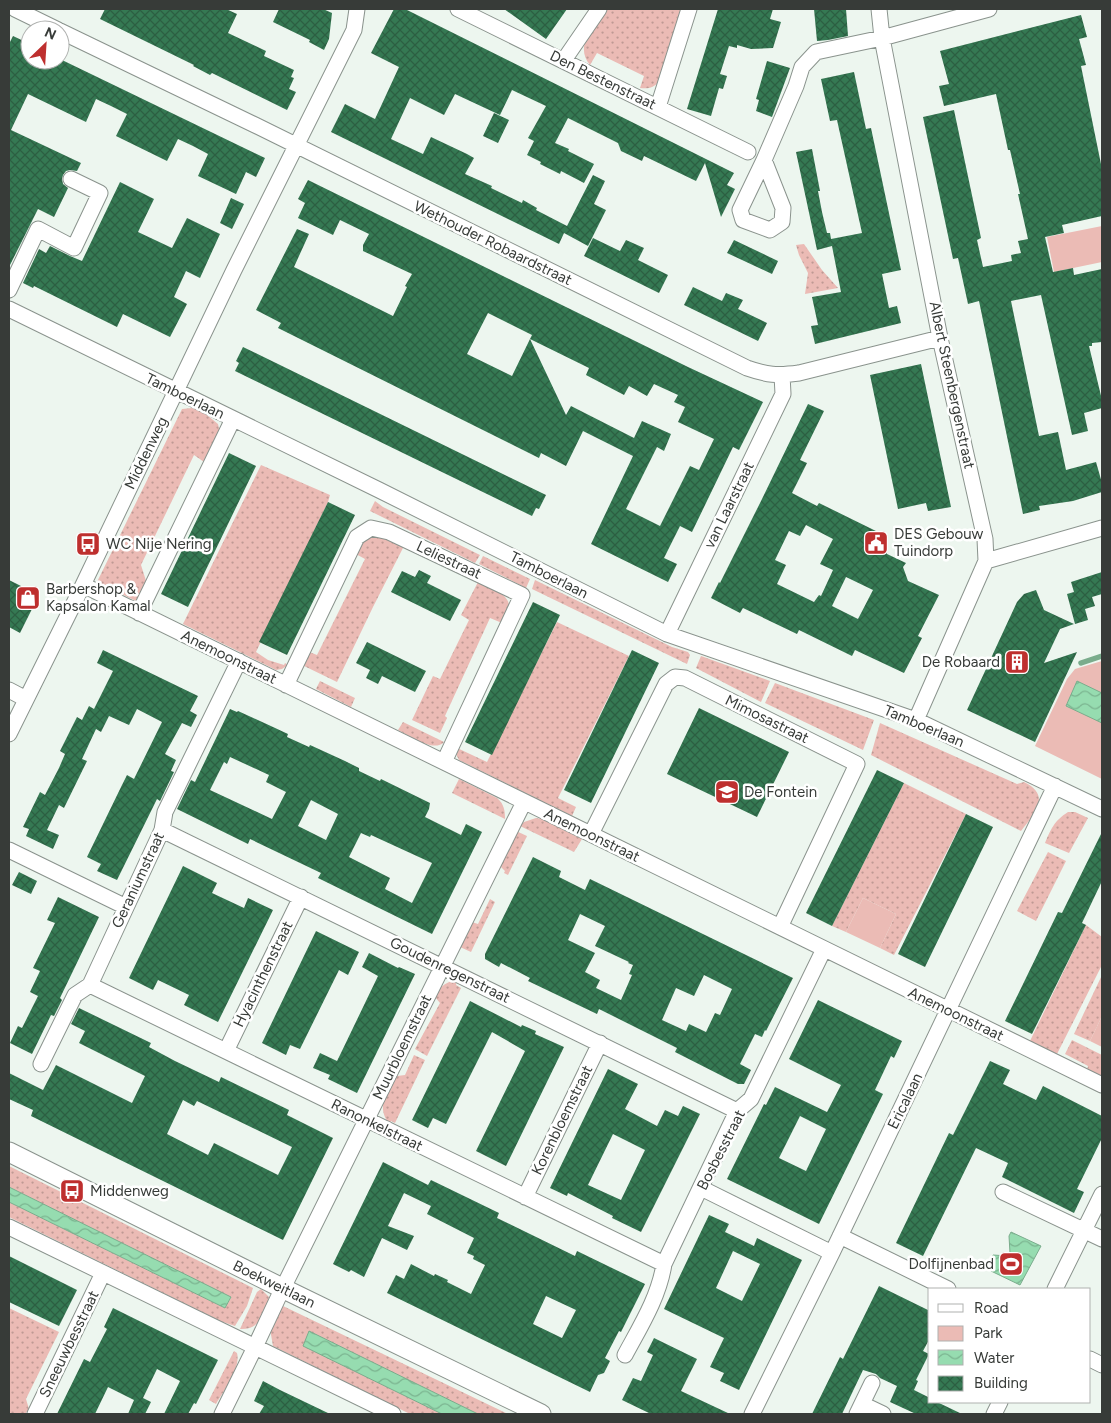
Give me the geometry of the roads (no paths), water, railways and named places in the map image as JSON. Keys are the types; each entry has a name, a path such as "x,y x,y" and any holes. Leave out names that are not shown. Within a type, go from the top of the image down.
{"street":[{"name":"Wethouder Robaardstraat","path":"14,9 38,20"},
{"name":"Middenweg","path":"9,734 354,30 357,9"},
{"name":"Den Bestenstraat","path":"458,9 748,152"},
{"path":"564,60 600,9"},
{"path":"658,107 689,9"},
{"name":"Albert Steenbergenstraat","path":"878,9 940,338 985,539 986,561 916,720"},
{"path":"764,160 796,86 802,66 816,52 882,38 938,15 989,9"},
{"name":"Wethouder Robaardstraat","path":"70,35 746,368 764,374 782,375 799,373 940,338"},
{"path":"9,290 38,229 74,248 100,193 71,179"},
{"name":"Tamboerlaan","path":"9,309 667,634 916,720 1102,809"},
{"name":"van Laarstraat","path":"667,634 783,394 782,375"},
{"path":"140,612 233,419"},
{"name":"Leliestraat","path":"286,685 357,538 371,528 389,532 522,595 444,762"},
{"path":"986,561 1102,528"},
{"name":"Anemoonstraat","path":"83,585 1102,1085"},
{"name":"Geraniumstraat","path":"41,1064 75,995 90,985 162,830 165,812 239,661"},
{"name":"Mimosastraat","path":"591,834 666,684 675,677 685,678 742,706 857,764 780,927"},
{"path":"9,690 26,699"},
{"name":"Ericalaan","path":"752,1414 832,1253 1055,786"},
{"name":"Muurbloemstraat","path":"222,1414 282,1288 524,802"},
{"name":"Goudenregenstraat","path":"162,830 737,1111"},
{"path":"9,850 126,907"},
{"name":"Hyacinthenstraat","path":"226,1051 301,898"},
{"name":"Bosbesstraat","path":"625,1355 662,1279 664,1264 737,1111 751,1099 824,949"},
{"name":"Ranonkelstraat","path":"90,985 664,1264"},
{"name":"Korenbloemstraat","path":"525,1197 600,1044"},
{"name":"Boekweitlaan","path":"9,1152 282,1288 542,1414"},
{"path":"701,1188 832,1253"},
{"path":"1004,1192 1102,1239"},
{"path":"1056,1288 1102,1194"},
{"path":"9,1227 393,1414"},
{"path":"840,1236 946,1288"},
{"name":"Sneeuwbesstraat","path":"35,1414 103,1273"},
{"path":"872,1383 859,1409 883,1414"}],"water":[{"path":"1077,681 1102,693 1102,723 1066,706"},
{"path":"9,1187 231,1297 225,1308 9,1202"},
{"name":"Dolfijnenbad","path":"1011,1232 1041,1246 1020,1285 991,1271 993,1255 1008,1256 1010,1253 1009,1236"},
{"path":"309,1331 478,1414 442,1414 303,1346"}],"waterway":[{"path":"1081,663 1102,656"}],"place":[{"name":"DES Gebouw Tuindorp","path":"876,543"},
{"name":"WC Nije Nering","path":"88,544"},
{"name":"Barbershop & Kapsalon Kamal","path":"28,598"},
{"name":"De Robaard","path":"1017,662"},
{"name":"De Fontein","path":"727,792"},
{"name":"Middenweg","path":"72,1191"},
{"name":"Dolfijnenbad","path":"1011,1264"}]}
